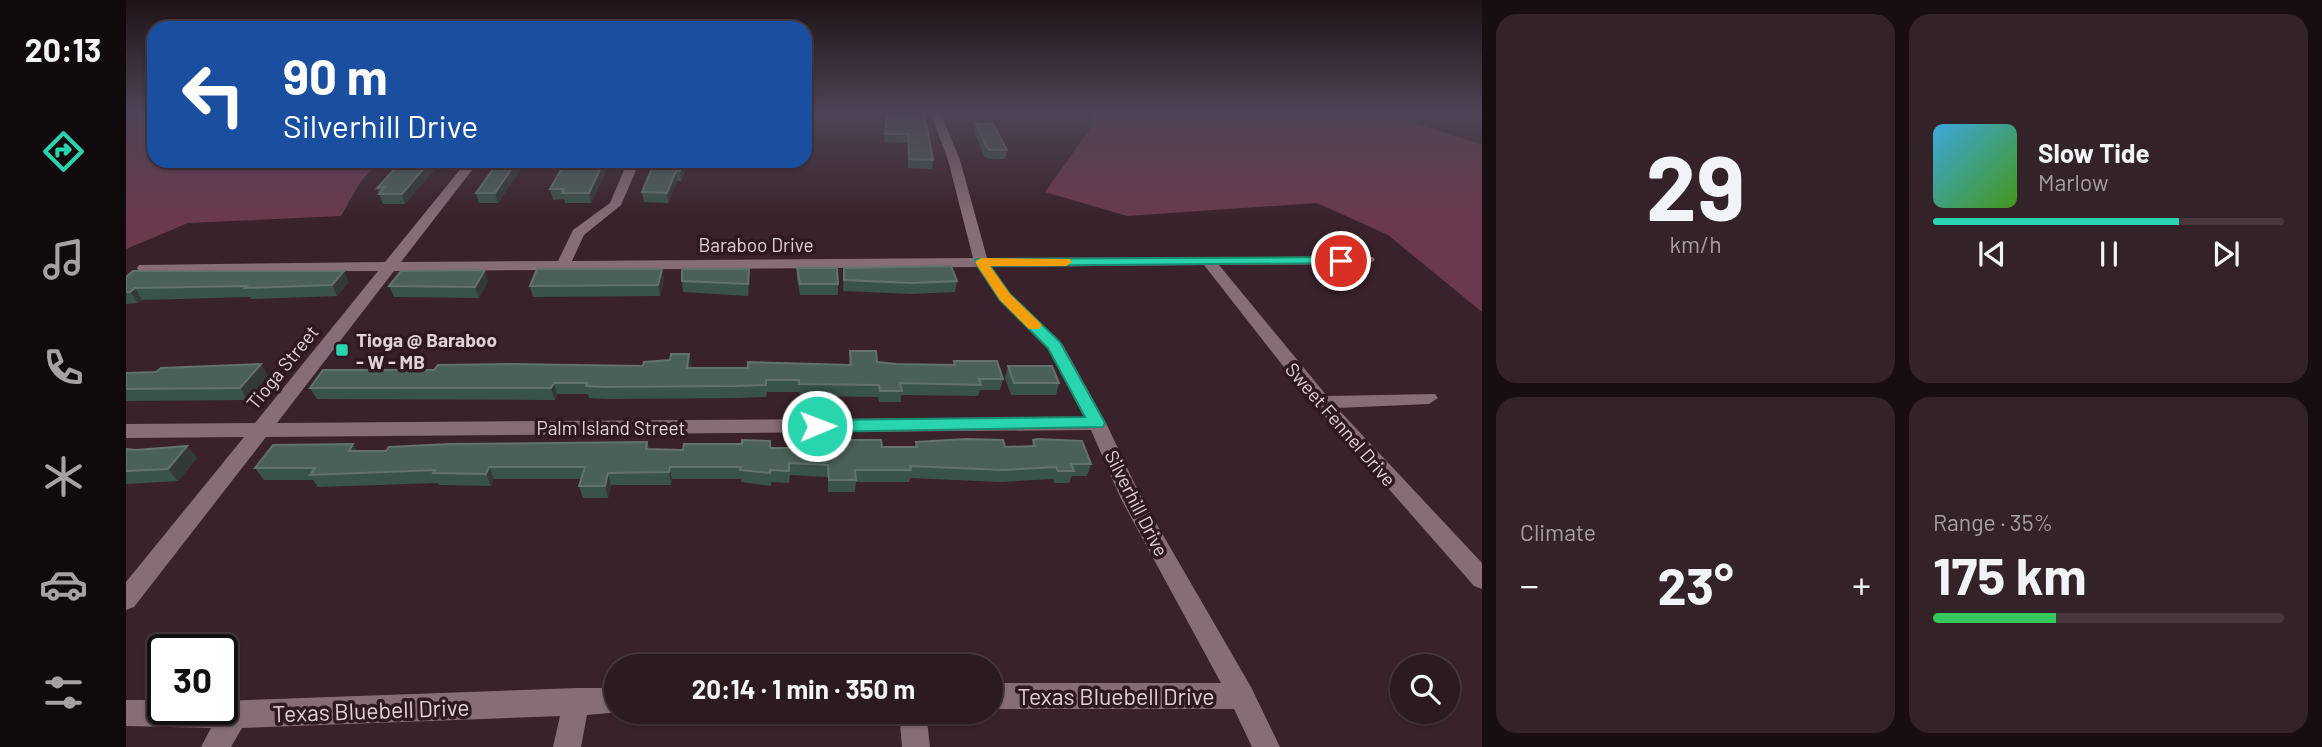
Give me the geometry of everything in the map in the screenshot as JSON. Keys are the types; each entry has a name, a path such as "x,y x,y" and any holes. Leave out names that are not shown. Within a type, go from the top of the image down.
{"street":[{"name":"Silverhill Drive","path":"950,149 981,262 1005,297 1055,345 1097,423 1132,499 1242,696 1266,747"},
{"name":"Tioga Street","path":"126,600 468,168"},
{"path":"563,265 578,233 615,205 631,168"},
{"name":"Baraboo Drive","path":"144,268 1368,260"},
{"name":"Sweet Fennel Drive","path":"1209,262 1247,313 1390,481 1482,579"},
{"path":"1322,402 1429,398"},
{"name":"Palm Island Street","path":"126,431 1097,423"},
{"name":"Texas Bluebell Drive","path":"1003,696 1242,696"},
{"path":"567,747 577,701"},
{"name":"Texas Bluebell Drive","path":"238,715 604,701"},
{"name":"Texas Bluebell Drive","path":"126,713 147,713"},
{"path":"913,724 916,747"},
{"path":"215,747 229,725"}],"shaded area":[{"path":"126,149 147,149 147,168 373,168 361,181 341,216 188,223 126,249"},
{"path":"1076,149 1482,149 1482,312 1388,235 1317,203 1127,216 1045,192"}],"building":[{"path":"909,149 931,149 933,160 909,159"},
{"path":"396,168 424,168 402,194 379,194 384,187 377,188"},
{"path":"494,168 512,168 495,193 476,193"},
{"path":"562,168 601,168 589,193 562,193 564,189 550,189"},
{"path":"652,168 681,168 676,171 667,193 642,192"},
{"path":"951,266 957,281 912,283 844,280 844,268"},
{"path":"797,268 837,268 838,284 800,284"},
{"path":"537,269 662,269 658,285 530,286"},
{"path":"682,269 749,269 748,284 682,281"},
{"path":"485,270 475,287 389,286 401,271"},
{"path":"133,271 344,271 332,285 135,288 126,292 126,277"},
{"path":"850,351 876,351 877,362 896,364 955,365 954,361 997,361 1003,379 979,379 981,385 900,383 902,391 880,391 879,385 799,384 799,380 766,380 766,385 737,386 604,387 586,386 587,383 554,383 551,388 310,388 323,370 434,370 438,365 510,364 643,366 644,362 670,360 671,354 689,354 687,368 748,368 748,362 851,365"},
{"path":"261,364 240,388 126,389 126,373 156,372 161,368"},
{"path":"1008,366 1052,366 1059,383 1014,383"},
{"path":"1037,439 1082,441 1091,464 1071,464 1074,471 1058,471 1056,467 1003,470 910,466 911,470 855,470 856,480 829,480 828,465 789,463 789,471 770,470 770,473 740,470 741,467 670,467 669,472 608,473 605,486 579,486 585,467 489,467 486,474 433,473 435,470 310,475 315,468 255,468 273,445 353,444 349,451 386,451 389,447 449,444 647,442 646,449 683,450 684,444 742,444 742,440 770,441 770,448 801,448 801,440 881,440 882,447 917,447 916,442 1003,440 1005,447 1035,446 1033,440"},
{"path":"187,446 168,469 126,471 126,449"}],"slow traffic":[{"path":"1034,325 1005,297 981,262 1066,262"}],"place":[{"name":"Tioga @ Baraboo - W - MB","path":"342,350"}],"route":[{"path":"817,426 1097,423 1055,345 1005,297 981,262 1341,261"}]}
